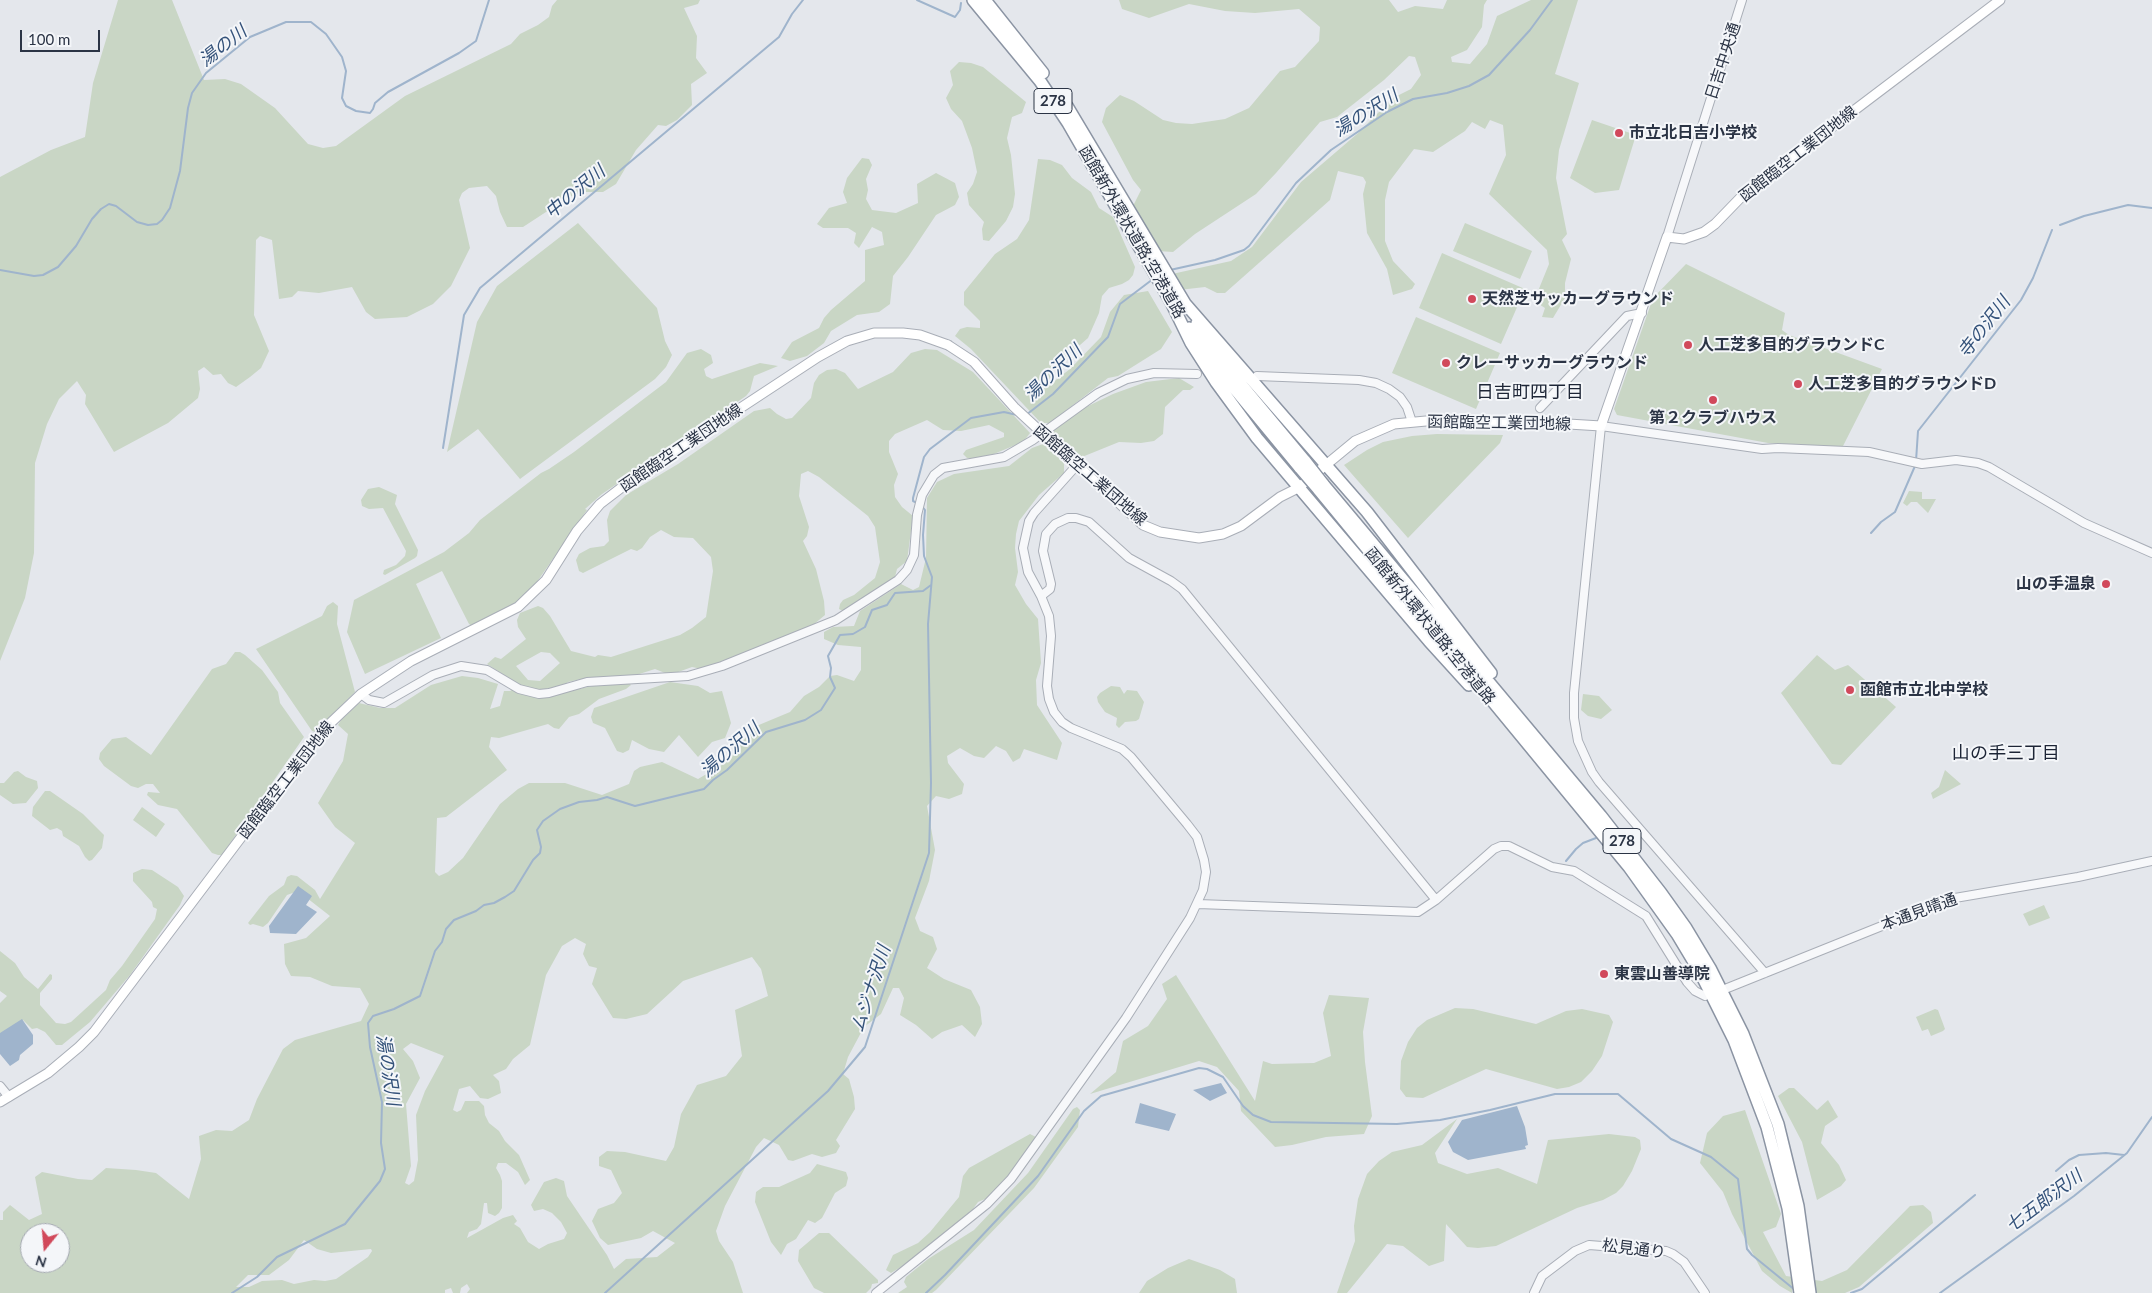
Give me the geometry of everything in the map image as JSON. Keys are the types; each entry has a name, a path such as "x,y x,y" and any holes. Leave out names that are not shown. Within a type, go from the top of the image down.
{"highway":[{"name":"函館新外環状道路;空港道路","path":"972,0 1040,81 1123,209 1177,302"},
{"name":"函館新外環状道路;空港道路","path":"985,0 1050,82 1082,130 1123,209"},
{"path":"1177,302 1189,319 1367,512 1456,625 1583,794"},
{"path":"1177,302 1189,319 1190,343 1216,382 1298,488 1429,641 1552,774"},
{"name":"函館新外環状道路;空港道路","path":"1189,319 1302,465 1653,899 1677,934 1719,1009 1752,1082 1767,1127 1810,1293"},
{"name":"函館新外環状道路;空港道路","path":"1320,487 1583,794 1661,893 1686,928 1728,1003 1762,1079 1778,1124 1798,1206 1802,1262 1800,1293"}],"main road":[{"name":"函館臨空工業団地線","path":"1667,237 1684,239 1704,232 1715,224 1745,193 2000,0"},
{"path":"1601,426 1667,237"},
{"name":"函館臨空工業団地線","path":"4,1099 48,1072 79,1048 94,1032 301,758 328,725 361,694 411,661 508,613 522,604 546,580 577,531 600,504 634,478 818,357 847,342 874,334 896,332 920,335 948,345 974,362 1014,407 1143,525 1160,532 1179,536 1199,538 1241,526 1280,497 1298,488 1324,464 1361,438 1394,424 1412,422 1536,422 1601,426"}],"street":[{"name":"日吉中央通","path":"1667,237 1742,0"},
{"path":"1540,408 1627,316 1642,313"},
{"path":"361,694 369,700 384,703 433,675 461,666 487,670 519,689 539,694 587,682 688,676 705,672 836,620 898,580 907,570 914,555 920,504 927,484 934,475 944,468 1004,458 1112,385 1127,379 1154,373 1197,374"},
{"path":"1257,376 1359,380 1376,383 1390,389 1400,397 1407,407 1412,422"},
{"path":"1765,973 1599,782 1589,766 1578,740 1574,718 1574,687 1601,426 1762,449 1869,452 1915,463 1956,460 1978,463 1989,467 2084,523 2152,553"},
{"path":"876,1293 987,1204 1011,1179 1126,1018 1198,904 1205,879 1204,860 1196,837 1131,756 1108,742 1070,728 1054,712 1049,699 1047,686 1051,636 1049,616 1028,572 1023,548 1027,529 1034,512 1078,465"},
{"path":"1041,596 1050,589 1051,584 1043,551 1046,534 1061,520 1076,518 1089,522 1128,558 1160,574 1182,590 1436,900"},
{"path":"1198,904 1409,913 1424,910 1494,849 1501,846 1515,847 1552,867 1574,871 1646,916 1687,982 1695,991 1705,996"},
{"name":"本通見晴通","path":"1725,989 1949,899 2078,877 2152,861"},
{"path":"0,1086 4,1099"},
{"name":"松見通り","path":"1534,1293 1542,1276 1575,1251 1589,1245 1666,1251 1684,1262 1705,1293"}],"green space":[{"path":"118,0 172,0 204,80 225,79 241,84 275,108 308,144 323,148 336,146 405,96 511,44 520,34 549,17 552,6 557,0 700,0 698,4 684,8 697,36 696,58 707,73 691,84 692,105 677,120 666,126 658,125 636,150 616,184 603,192 585,192 569,197 523,227 507,227 500,212 496,196 487,186 469,188 462,193 459,200 470,248 451,286 433,304 407,317 375,319 366,312 352,287 319,293 298,291 292,297 279,299 272,240 260,236 256,240 254,315 269,351 261,368 250,377 236,387 228,383 221,374 213,375 204,367 198,371 200,389 198,398 168,423 114,452 85,404 86,395 77,381 59,399 47,424 35,463 34,553 25,598 0,661 0,177 51,150 85,137 93,83"},
{"path":"1119,0 1389,0 1398,12 1415,6 1443,9 1447,0 1487,0 1484,5 1482,27 1467,50 1451,57 1452,62 1470,64 1487,44 1497,16 1531,0 1578,0 1555,74 1579,83 1559,150 1556,178 1567,234 1562,240 1571,259 1565,283 1565,298 1553,318 1542,317 1545,308 1534,301 1549,264 1547,250 1489,194 1506,155 1503,125 1490,120 1485,129 1472,122 1465,131 1433,152 1414,149 1389,182 1385,200 1385,241 1393,261 1415,284 1412,289 1393,295 1387,269 1367,233 1363,194 1366,182 1363,177 1338,171 1330,200 1225,293 1217,293 1205,287 1179,290 1172,274 1231,261 1252,247 1301,182 1357,134 1393,98 1411,89 1421,75 1415,57 1409,56 1384,80 1337,117 1320,122 1256,194 1195,234 1173,252 1157,251 1132,208 1141,190 1133,180 1102,122 1106,108 1120,95 1134,101 1163,120 1176,123 1192,124 1225,119 1249,108 1280,71 1295,67 1319,41 1320,27 1299,9 1255,13 1225,11 1189,4 1149,18 1122,9"},
{"path":"959,62 983,67 1026,102 1022,113 1012,117 1007,138 1011,155 1015,194 1013,207 1006,221 989,241 983,240 982,229 984,222 969,205 967,193 973,184 977,172 972,148 962,121 951,109 946,98 953,85 950,71"},
{"path":"1592,120 1636,135 1619,190 1595,193 1570,178"},
{"path":"862,158 869,159 872,165 866,179 868,190 866,199 872,210 896,213 918,203 917,184 936,173 955,183 959,197 955,205 936,215 893,276 890,304 879,312 857,315 831,331 824,343 807,356 790,361 781,358 792,342 819,328 831,310 865,281 865,250 884,245 882,232 872,227 859,248 854,243 856,233 848,228 823,228 817,224 829,208 847,203 843,192 847,178"},
{"path":"1038,159 1050,160 1062,165 1072,178 1091,192 1099,208 1113,217 1135,267 1133,275 1129,280 1109,288 1102,296 1099,313 1088,338 1055,367 1048,386 1070,369 1101,337 1110,312 1124,295 1148,291 1172,332 1161,349 1118,376 1108,378 1050,423 1041,423 971,349 955,336 960,329 967,327 980,328 980,321 964,305 964,292 995,254 1017,239 1029,220"},
{"path":"578,223 657,308 665,341 672,355 666,367 655,379 520,479 478,429 447,452 477,322 497,286"},
{"path":"1465,223 1532,251 1520,279 1453,251"},
{"name":"天然芝サッカーグラウンド","path":"1442,253 1525,289 1501,344 1419,308"},
{"path":"1686,264 1785,313 1782,330 1789,335 1882,369 1842,448 1768,443 1617,415 1614,409 1653,298"},
{"name":"クレーサッカーグラウンド","path":"1416,317 1500,353 1476,409 1392,373"},
{"path":"701,349 711,355 713,363 704,369 706,376 712,379 760,363 778,366 754,376 750,391 746,396 602,494 585,509 587,510 532,589 515,603 472,626 469,624 442,571 416,584 441,638 365,674 347,632 354,600 444,552 469,533 480,520 541,473 574,452 666,382 687,353"},
{"path":"925,349 937,350 973,372 1030,433 1024,441 994,454 976,458 967,458 963,454 966,450 1004,437 1004,433 989,425 961,431 943,430 927,420 895,434 889,441 889,452 898,474 894,485 895,497 902,507 913,516 907,561 897,569 895,577 890,582 843,611 839,609 843,600 854,595 875,578 880,562 875,527 868,516 819,477 808,471 801,474 799,496 809,527 807,536 803,541 816,569 824,601 825,615 813,625 785,638 702,669 692,667 670,675 655,669 633,676 581,679 568,682 553,695 592,686 629,683 631,685 626,689 599,699 579,714 569,717 559,729 548,724 499,738 491,737 489,747 507,770 446,817 437,818 435,872 439,876 448,872 463,858 500,804 518,789 529,783 565,783 602,795 629,784 634,771 640,767 662,762 698,779 727,762 754,727 790,712 804,696 819,687 830,676 837,675 854,681 861,670 861,647 838,645 824,639 824,632 833,627 854,626 860,611 901,584 913,590 919,587 926,558 927,498 937,482 954,474 1009,466 1032,448 1043,444 1064,463 1064,473 1039,495 1019,521 1015,548 1018,572 1015,585 1026,604 1038,619 1041,663 1036,680 1037,705 1062,743 1057,760 1024,749 1020,758 1013,762 1006,751 996,746 984,758 974,756 960,748 947,756 948,763 964,784 962,794 949,799 936,796 927,806 935,850 929,881 915,918 920,931 933,937 937,949 927,968 944,979 971,990 980,1007 982,1024 975,1037 962,1025 942,1032 932,1039 916,1025 900,1015 904,998 899,988 893,988 881,1014 864,1027 848,1057 843,1074 849,1079 855,1109 836,1140 840,1146 836,1153 822,1157 812,1154 793,1161 788,1160 779,1145 764,1138 756,1147 725,1206 716,1231 719,1241 733,1262 743,1293 467,1293 470,1289 467,1284 461,1288 460,1293 453,1293 451,1288 445,1290 445,1293 0,1293 0,1220 3,1220 3,1212 10,1205 29,1220 42,1214 35,1177 42,1172 92,1180 106,1168 136,1170 156,1173 189,1199 201,1159 199,1136 216,1130 232,1131 249,1120 257,1099 283,1049 295,1040 361,1021 369,1004 360,988 332,986 310,977 291,976 285,964 284,944 306,938 330,916 298,891 287,895 268,923 263,927 248,923 269,896 284,885 287,877 291,875 297,876 315,890 320,899 355,843 335,827 318,803 343,761 348,734 338,725 341,720 359,703 380,708 395,708 431,685 462,676 478,678 498,684 490,709 500,706 504,691 511,691 504,675 487,664 495,657 501,659 526,639 518,627 517,620 520,613 538,606 543,608 550,616 571,651 595,657 598,655 611,657 680,635 692,628 706,617 713,571 711,557 693,538 674,537 661,530 650,537 642,548 637,551 631,549 583,573 579,571 576,560 579,554 590,548 604,546 609,541 607,520 610,511 626,495 678,464 754,411 770,408 786,419 792,418 811,398 814,383 819,375 827,370 836,369 845,373 858,389 893,372 911,353","holes":["541,652 550,653 560,663 540,681 528,680 516,666","575,938 586,944 583,954 589,966 597,968 592,984 613,1018 626,1019 647,1014 683,981 752,957 761,969 768,996 735,1010 742,1056 726,1076 697,1085 681,1114 674,1147 666,1161 625,1152 607,1151 599,1157 599,1166 611,1170 622,1193 614,1203 598,1209 592,1221 600,1238 608,1245 641,1238 653,1231 675,1243 657,1257 626,1259 614,1269 607,1255 567,1196 564,1181 556,1178 544,1182 531,1205 534,1211 543,1209 552,1213 561,1222 567,1233 564,1239 539,1249 528,1242 520,1228 514,1224 517,1221 513,1215 503,1218 467,1238 469,1232 477,1229 481,1224 484,1203 487,1203 488,1213 495,1216 502,1208 502,1181 496,1168 498,1163 506,1163 518,1172 525,1185 530,1180 519,1155 505,1141 499,1131 489,1123 485,1115 484,1106 479,1101 465,1101 461,1110 457,1112 453,1110 459,1089 470,1086 480,1098 488,1099 501,1093 499,1081 493,1075 506,1069 513,1059 530,1045 546,975 562,946","411,1043 444,1056 425,1091 416,1115 418,1160 414,1181 409,1185 405,1183 411,1166 406,1104 420,1078 413,1061 403,1049","304,1240 317,1249 331,1253 371,1249 372,1251 368,1257 336,1279 314,1280 294,1284 282,1280 262,1281 249,1287 236,1287 248,1275 269,1275 289,1260"]},
{"path":"1179,378 1194,387 1190,390 1183,390 1165,407 1163,434 1154,441 1141,443 1119,442 1082,457 1053,437 1054,430 1080,410 1113,394 1146,382"},
{"path":"1437,434 1503,435 1500,443 1408,538 1344,465 1383,442 1412,436"},
{"path":"379,487 397,495 395,504 418,550 415,558 385,575 383,574 384,570 396,565 405,556 406,551 383,508 369,509 362,506 361,500 368,489"},
{"path":"1909,491 1922,492 1922,499 1936,499 1928,513 1917,502 1911,502 1907,506 1903,503"},
{"path":"333,602 338,606 337,624 355,692 315,732 312,731 256,649 322,616 327,606"},
{"path":"235,652 245,655 262,670 278,692 280,703 304,737 222,855 218,855 212,853 177,809 158,805 147,795 148,792 160,793 153,784 146,784 138,788 131,786 104,766 99,759 100,753 112,739 126,737 151,755 212,669 226,664"},
{"path":"1817,655 1835,670 1848,665 1896,707 1841,765 1832,764 1781,693"},
{"path":"670,682 698,686 710,693 722,691 731,723 725,738 712,742 698,757 679,735 664,752 649,749 632,740 629,750 623,753 617,751 605,728 593,723 591,717 594,708"},
{"path":"1111,686 1120,687 1124,694 1127,690 1137,691 1144,702 1139,719 1125,722 1119,728 1116,725 1117,718 1105,712 1097,697"},
{"path":"1583,694 1599,696 1612,710 1601,719 1588,716 1581,710"},
{"path":"1945,770 1961,784 1933,799 1931,793 1939,787"},
{"path":"18,771 26,777 37,781 38,788 26,803 13,804 0,795 0,783 4,783 14,772"},
{"path":"45,791 50,791 83,814 104,835 102,848 92,860 89,861 79,846 63,836 62,831 57,828 50,830 32,816 33,807"},
{"path":"142,807 165,824 156,837 133,820"},
{"path":"142,869 152,870 178,887 184,896 180,905 130,975 90,1022 62,1045 56,1045 45,1032 37,1028 32,1029 23,1020 0,1034 0,1003 7,996 0,991 0,951 15,963 24,977 38,989 50,974 52,975 52,979 40,993 40,1005 56,1023 65,1024 71,1022 106,990 110,980 155,919 157,909 153,907 152,902 133,881 133,873"},
{"path":"2044,905 2050,918 2029,926 2023,914"},
{"path":"1176,975 1255,1101 1263,1061 1272,1064 1314,1063 1331,1056 1323,1013 1329,995 1369,998 1363,1032 1372,1116 1364,1134 1326,1137 1275,1147 1241,1111 1239,1091 1217,1067 1199,1061 1090,1094 1116,1072 1123,1041 1148,1026 1167,999 1162,984"},
{"path":"1455,1008 1473,1009 1536,1024 1566,1011 1582,1009 1609,1015 1613,1022 1602,1056 1592,1071 1581,1082 1569,1087 1557,1089 1486,1069 1423,1098 1406,1097 1400,1089 1401,1061 1408,1042 1417,1028 1427,1020"},
{"path":"1935,1009 1938,1010 1945,1029 1931,1036 1928,1029 1922,1031 1916,1017"},
{"path":"1789,1088 1794,1088 1817,1110 1828,1100 1838,1117 1825,1126 1821,1143 1839,1165 1846,1180 1841,1186 1817,1200 1802,1142 1778,1096"},
{"path":"1077,1107 1080,1110 1078,1127 1034,1188 936,1290 932,1293 898,1293 907,1287 904,1282 906,1277 928,1259 974,1230 1028,1173 1073,1109"},
{"path":"1745,1110 1781,1214 1776,1227 1763,1232 1786,1276 1822,1281 1847,1270 1910,1206 1923,1205 1931,1212 1933,1223 1859,1287 1845,1293 1816,1293 1815,1285 1793,1284 1792,1293 1780,1286 1762,1271 1732,1214 1723,1192 1700,1163 1707,1133 1723,1116"},
{"path":"1457,1119 1435,1153 1438,1163 1467,1174 1498,1168 1537,1184 1548,1140 1609,1134 1635,1137 1640,1140 1641,1149 1632,1171 1623,1186 1616,1193 1603,1200 1577,1208 1496,1246 1467,1247 1446,1224 1444,1261 1429,1266 1403,1246 1387,1244 1347,1293 1337,1293 1355,1241 1354,1226 1358,1199 1367,1174 1379,1161 1392,1152 1422,1145"},
{"path":"1030,1134 1036,1137 1037,1142 1017,1168 990,1197 978,1202 968,1216 901,1267 891,1273 886,1270 893,1255 918,1243 930,1232 959,1197 963,1176 969,1168"},
{"path":"817,1164 846,1172 848,1178 846,1186 835,1193 822,1218 815,1223 808,1220 796,1239 787,1244 781,1255 771,1242 755,1202 756,1192 763,1187 779,1187 810,1173"},
{"path":"819,1233 829,1233 878,1280 878,1283 872,1284 866,1293 824,1293 814,1288 798,1261 799,1250"},
{"path":"1189,1259 1220,1270 1235,1279 1237,1293 1139,1293 1147,1281 1168,1268"}],"water":[{"path":"298,886 312,896 306,905 317,912 296,934 270,933 269,926"},
{"path":"22,1019 33,1035 33,1044 20,1055 19,1060 10,1066 0,1054 0,1033"},
{"path":"1221,1083 1227,1093 1210,1101 1193,1090"},
{"path":"1140,1103 1176,1114 1169,1131 1135,1123"},
{"path":"1517,1106 1525,1127 1528,1145 1525,1146 1526,1149 1468,1160 1453,1152 1448,1142 1462,1120"}],"waterway":[{"name":"湯の川","path":"0,270 34,276 43,275 58,267 76,246 92,219 101,209 109,204 116,206 137,222 148,225 157,224 162,220 170,208 180,171 188,108 192,93 206,73 250,37 286,22 311,22 326,34 342,57 346,71 342,98 346,106 356,111 370,113 375,103 388,92 459,53 476,41 489,0"},
{"name":"中の沢川","path":"443,448 464,315 480,288 779,37 792,14 803,0"},
{"name":"中の沢川","path":"917,0 955,17 960,10 961,3"},
{"name":"湯の沢川","path":"1170,270 1215,260 1244,250 1296,183 1331,150 1387,112 1413,99 1447,93 1469,86 1489,75 1530,30 1552,0"},
{"name":"寺の沢川","path":"2060,225 2084,216 2128,205 2152,208"},
{"name":"寺の沢川","path":"1916,461 1918,431 2021,300 2033,278 2052,230"},
{"name":"湯の沢川","path":"1026,415 1053,394 1108,337 1120,304 1153,279"},
{"name":"湯の沢川","path":"917,503 913,501 913,498 924,457 930,449 971,418 1004,412 1017,415"},
{"name":"寺の沢川","path":"1871,533 1881,522 1895,512 1915,466"},
{"name":"ムジナ沢川","path":"605,1293 828,1091 865,1047 929,853 931,783 928,624 932,577 924,556 925,510 921,505"},
{"name":"湯の沢川","path":"232,1293 257,1277 277,1257 345,1224 380,1181 385,1169 381,1143 382,1102 370,1047 368,1023 373,1016 394,1009 420,996 435,951 442,942 446,929 454,920 476,911 484,905 494,903 514,891 533,860 540,853 541,847 537,830 543,821 560,809 579,802 607,797 635,806 704,789 727,770 766,732 805,720 821,710 835,688 830,677 831,668 828,656 840,635 853,634 865,627 872,610 887,605 895,593 923,591 931,585"},
{"name":"寺の沢川","path":"1566,861 1583,843 1596,838"},
{"path":"926,1293 1038,1176 1084,1111 1101,1096 1199,1068 1207,1069 1223,1077 1243,1106 1253,1115 1271,1122 1397,1124 1440,1120 1555,1094 1618,1094 1671,1139 1711,1157 1738,1179 1747,1249 1795,1290"},
{"name":"七五郎沢川","path":"1940,1293 2074,1196 2127,1153 2152,1117"},
{"path":"2056,1171 2069,1160 2079,1155 2106,1153 2124,1155"},
{"path":"1851,1293 1862,1289 1975,1195"}],"place":[{"name":"市立北日吉小学校","path":"1619,133"},
{"name":"天然芝サッカーグラウンド","path":"1472,299"},
{"name":"人工芝多目的グラウンドC","path":"1688,345"},
{"name":"クレーサッカーグラウンド","path":"1446,363"},
{"name":"人工芝多目的グラウンドD","path":"1798,384"},
{"name":"第２クラブハウス","path":"1713,400"},
{"name":"山の手温泉","path":"2106,584"},
{"name":"函館市立北中学校","path":"1850,690"},
{"name":"東雲山善導院","path":"1604,974"}],"district":[{"name":"日吉町四丁目","path":"1530,392"},
{"name":"山の手三丁目","path":"2006,753"}]}
